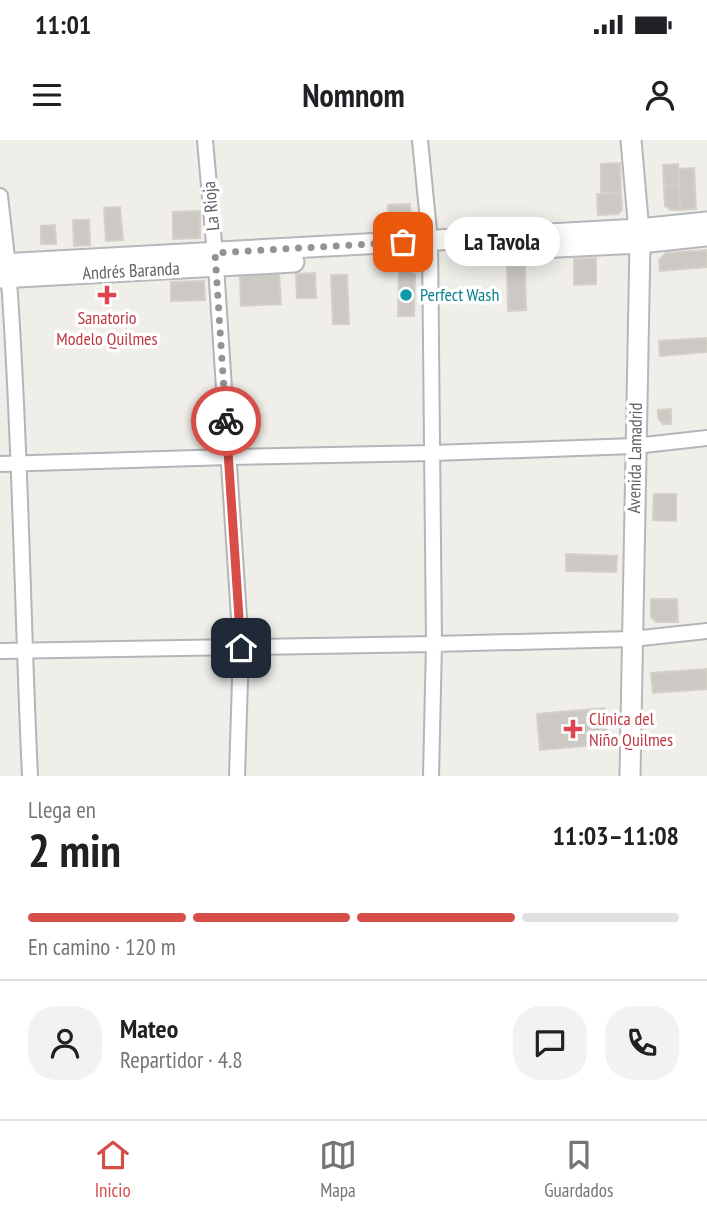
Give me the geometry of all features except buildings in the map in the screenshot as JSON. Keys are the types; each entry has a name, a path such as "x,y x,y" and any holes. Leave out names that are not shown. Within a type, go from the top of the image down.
{"main road":[{"name":"Avenida Lamadrid","path":"630,776 640,236 631,140"},
{"path":"640,236 707,222"},
{"name":"Andrés Baranda","path":"4,271 640,236"},
{"path":"640,236 707,236"}],"street":[{"name":"La Rioja","path":"205,140 241,648 237,776"},
{"path":"420,140 430,247 434,644 431,776"},
{"path":"0,196 19,464 30,776"},
{"path":"0,464 635,446 707,438"},
{"path":"0,651 632,639 707,631"}],"way so far":[{"path":"226,421 215,253 403,242"}],"place":[{"name":"La Tavola","path":"403,242"},
{"name":"Sanatorio Modelo Quilmes","path":"107,295"},
{"name":"Perfect Wash","path":"406,295"},
{"name":"Clínica del Niño Quilmes","path":"573,729"}],"route":[{"path":"226,421 241,648"}]}
